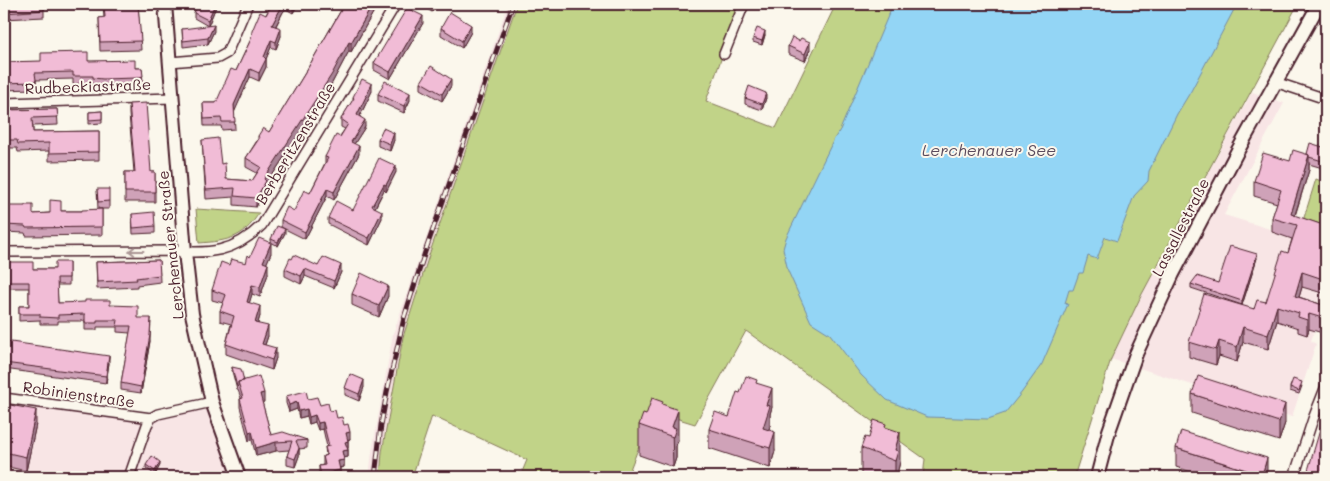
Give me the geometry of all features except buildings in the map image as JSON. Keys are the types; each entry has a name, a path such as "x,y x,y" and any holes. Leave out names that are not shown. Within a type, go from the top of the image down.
{"street":[{"name":"Lerchenauer Straße","path":"166,4 172,98 192,314 212,402 239,477"},
{"path":"170,62 218,58 227,54 248,4"},
{"name":"Berberitzenstraße","path":"4,252 172,251 195,253 223,250 249,238 262,225 396,4"},
{"path":"724,54 744,4"},
{"name":"Lassallestraße","path":"1097,477 1109,431 1136,354 1178,265 1237,152 1319,4"},
{"path":"1275,82 1326,99"},
{"name":"Rudbeckiastraße","path":"4,103 172,98"},
{"path":"1294,477 1312,419 1326,386"},
{"name":"Robinienstraße","path":"4,398 151,418"},
{"path":"129,477 146,425 151,418 158,414 212,402"}],"shaded area":[{"path":"508,4 517,4 430,252 403,337 382,452 380,477 369,477 393,334"},
{"path":"1252,92 1284,103 1224,215 1326,246 1326,292 1311,341 1316,344 1292,417 1111,359 1142,294"},
{"path":"4,398 146,418 213,402 238,477 4,477"}],"green space":[{"path":"517,4 741,4 706,101 776,128 836,4 1298,4 1142,294 1111,359 1074,477 923,477 925,459 746,331 695,424 653,411 627,477 520,477 527,460 432,416 412,477 380,477 382,452 403,337 430,252"},
{"path":"1316,179 1326,183 1326,246 1298,237"},
{"path":"196,209 259,213 247,228 234,237 199,243"}],"water":[{"name":"Lerchenauer See","path":"893,4 1237,4 1177,114 1149,171 1148,181 1134,196 1117,241 1105,237 1097,259 1088,256 1083,273 1079,273 1073,290 1069,290 1065,303 1068,304 1042,364 1005,413 988,419 927,417 887,400 861,375 830,334 811,322 788,271 783,249 786,238 840,130"}],"railway":[{"path":"375,477 387,392 404,318 425,252 513,4"}]}
